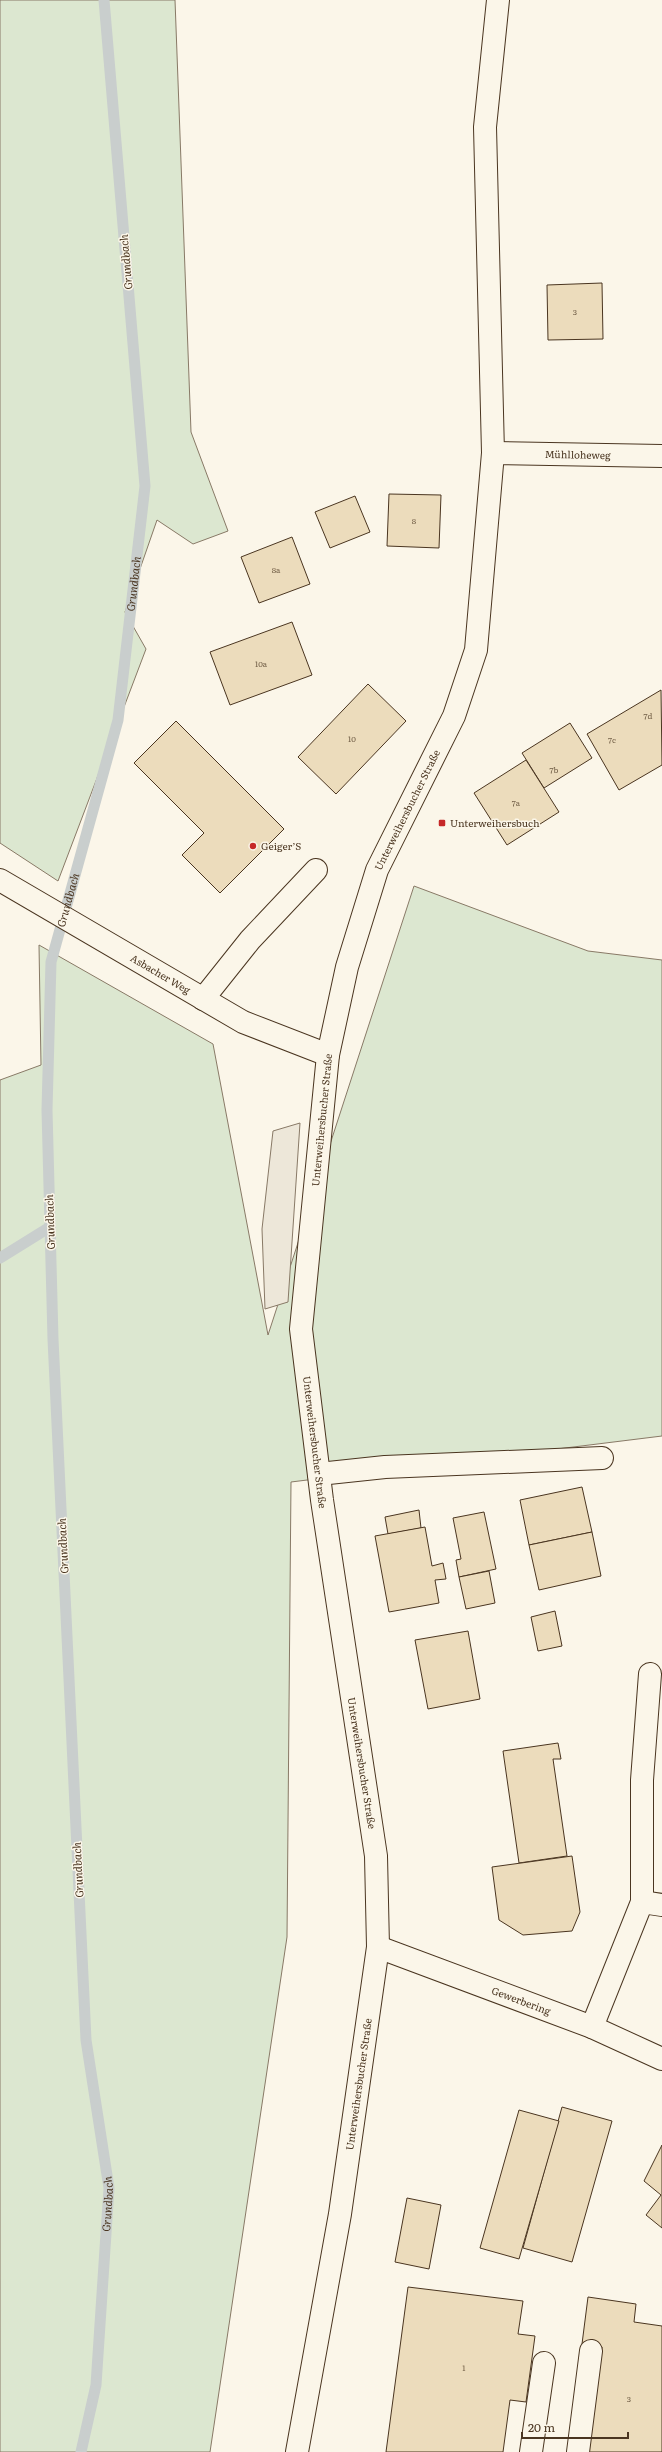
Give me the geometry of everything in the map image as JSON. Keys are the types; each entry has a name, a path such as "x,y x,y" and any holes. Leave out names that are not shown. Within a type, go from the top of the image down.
{"street":[{"name":"Unterweihersbucher Straße","path":"297,2452 340,2214 378,1947 376,1856 319,1474 302,1330 328,1055 347,967 377,870 454,716 476,650 493,453 485,127 498,0"},
{"name":"Mühlloheweg","path":"493,453 662,456"},
{"path":"204,999 250,940 316,870"},
{"name":"Asbacher Weg","path":"0,880 48,906 243,1022 328,1055"},
{"path":"319,1474 385,1468 602,1458"},
{"path":"592,2027 652,1904 642,1780 650,1674"},
{"name":"Gewerbering","path":"378,1947 592,2027 662,2059"},
{"path":"578,2452 591,2351"},
{"path":"532,2452 544,2363"}],"green space":[{"path":"0,0 175,0 191,432 228,531 193,544 157,520 125,612 146,649 58,881 0,843"},
{"path":"414,886 588,951 662,960 662,1436 291,1482 287,1937 210,2452 0,2452 0,1080 41,1065 39,945 213,1044 268,1335"}],"shaded area":[{"path":"300,1123 288,1302 265,1309 262,1229 273,1131"}],"building":[{"path":"602,283 603,339 548,340 547,285"},
{"path":"389,494 441,495 439,548 387,546"},
{"path":"355,496 370,532 330,548 315,512"},
{"path":"292,537 310,584 259,603 241,557"},
{"path":"292,622 312,675 230,705 210,652"},
{"path":"368,684 406,721 336,794 298,757"},
{"path":"661,690 662,765 619,790 587,734"},
{"path":"176,721 284,829 220,893 182,855 204,833 134,763"},
{"path":"570,723 592,758 544,788 522,753"},
{"path":"526,760 559,812 507,845 474,793"},
{"path":"582,1487 592,1532 529,1545 520,1500"},
{"path":"419,1510 421,1528 388,1534 385,1517"},
{"path":"484,1512 496,1569 459,1577 456,1560 461,1559 453,1518"},
{"path":"425,1527 432,1566 443,1563 446,1579 435,1580 439,1603 389,1612 375,1536"},
{"path":"592,1532 601,1576 539,1590 529,1545"},
{"path":"489,1571 495,1603 466,1609 459,1577"},
{"path":"555,1611 562,1646 538,1651 531,1617"},
{"path":"468,1631 480,1699 428,1709 415,1640"},
{"path":"558,1743 561,1759 553,1759 567,1856 519,1863 503,1751"},
{"path":"572,1856 580,1912 572,1931 523,1935 499,1920 492,1867"},
{"path":"562,2107 612,2121 572,2262 523,2248"},
{"path":"519,2110 559,2121 519,2259 480,2248"},
{"path":"662,2145 662,2228 646,2215 661,2195 644,2181"},
{"path":"407,2198 441,2205 429,2269 395,2262"},
{"path":"408,2287 523,2301 518,2334 535,2336 526,2402 510,2400 503,2452 386,2452"},
{"path":"588,2297 636,2304 634,2322 662,2326 662,2452 588,2452 602,2347 582,2344"}],"waterway":[{"name":"Grundbach","path":"81,2452 96,2385 109,2188 86,2040 53,1339 47,1110 51,962 118,720 145,486 104,0"},
{"path":"0,1258 50,1227"}],"place":[{"name":"Unterweihersbuch","path":"442,823"},
{"name":"Geiger’S","path":"253,846"}]}
